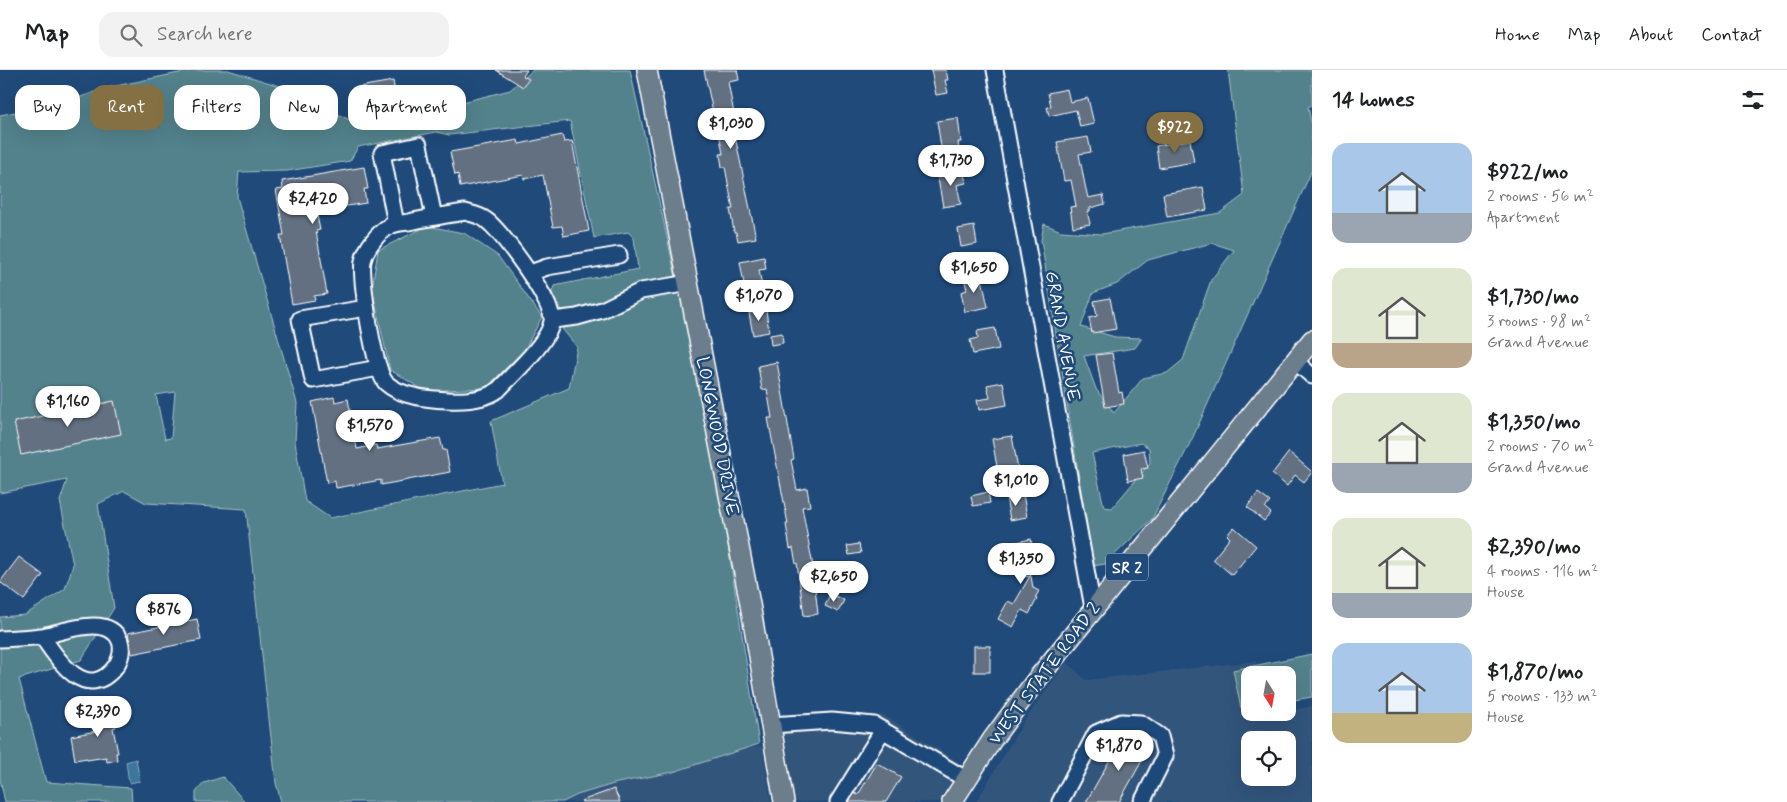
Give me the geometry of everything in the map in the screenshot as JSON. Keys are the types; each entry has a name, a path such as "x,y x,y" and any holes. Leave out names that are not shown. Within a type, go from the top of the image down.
{"main road":[{"name":"LONGWOOD DRIVE","path":"647,70 748,594 784,802"},
{"name":"WEST STATE ROAD 2","path":"952,802 1008,718 1094,608 1312,340"}],"street":[{"name":"GRAND AVENUE","path":"996,70 1094,608"},
{"path":"396,224 382,153 419,145 434,217"},
{"path":"465,212 485,218 502,234 530,273 552,313 552,320 546,338 498,390 491,395 483,398 454,400 430,399 408,394 387,384 381,376 366,308 363,263 366,252 380,234 391,225 396,224 465,212"},
{"path":"530,273 619,254"},
{"path":"552,320 577,317 602,310 642,291 689,283"},
{"path":"366,308 300,319 313,380 379,368"},
{"path":"1296,361 1312,376"},
{"path":"0,640 42,636 92,625 110,629 118,637 122,649 119,662 109,675 96,681 81,680 67,670 42,636"},
{"path":"771,725 832,721 874,725 967,780"},
{"path":"1060,802 1096,733 1121,722 1141,723 1160,736 1165,756 1142,802"},
{"path":"838,802 883,730"}],"shaded area":[{"path":"1256,661 1255,666 1241,666 1241,721 1296,721 1296,709 1312,706 1312,802 976,802 1024,721 1067,662 1086,680"},
{"path":"779,711 793,718 884,715 960,763 941,802 795,802"},
{"path":"762,746 771,802 558,802 670,758"},
{"path":"136,759 140,781 129,783 126,762"}],"green space":[{"path":"193,70 228,70 277,85 270,85 270,130 338,130 338,114 348,119 348,130 466,130 466,101 510,90 533,70 630,70 711,436 759,744 673,772 617,783 577,795 563,802 281,802 276,783 246,509 146,503 124,491 98,504 114,608 81,660 19,679 46,782 131,788 132,802 5,802 0,779 0,617 25,615 65,589 73,565 60,501 67,480 0,493 0,115 15,112 15,130 80,130 80,97 90,94 90,130 164,130 164,85 120,85","holes":["570,121 594,238 628,232 634,238 638,269 554,286 551,295 560,308 563,330 577,347 569,388 491,421 502,483 330,518 305,501 295,442 297,403 237,197 239,172 287,171 350,161 358,147 437,132 449,135","175,392 171,438 165,439 156,395"]},
{"path":"1228,70 1312,70 1312,105 1308,107 1312,126 1312,170 1193,437 1152,519 1105,564 1093,566 1041,240 1044,224 1061,231 1102,234 1220,213 1244,195","holes":["1212,243 1234,250 1211,280 1183,360 1167,373 1143,378 1114,413 1096,389 1084,356 1135,348 1142,338 1115,337 1081,327 1093,293 1117,284 1148,260","1141,443 1149,448 1150,463 1112,508 1104,507 1092,453"]},
{"path":"427,226 464,233 498,256 542,317 525,349 486,388 425,391 390,370 372,288 378,250"},
{"path":"1312,654 1312,697 1296,700 1296,666 1253,666"},
{"path":"1241,668 1241,708 1233,670"},
{"path":"223,777 245,802 196,802 196,792 204,783"}],"building":[{"path":"496,70 527,70 523,76 529,79 523,87"},
{"path":"704,70 737,70 739,80 728,82 738,135 735,136 756,238 738,241 736,232 734,232 730,209 733,209 725,167 722,167 720,154 723,154"},
{"path":"931,70 946,70 948,80 945,80 948,93 936,95"},
{"path":"393,81 394,85 370,85"},
{"path":"1067,89 1070,102 1088,98 1094,124 1080,127 1076,110 1049,116 1047,107 1051,106 1048,93"},
{"path":"958,118 961,142 958,142 959,150 942,153 937,121"},
{"path":"562,135 564,142 572,141 589,231 564,236 562,226 553,227 543,175 524,179 523,175 460,187 458,174 455,175 450,152 518,140 519,144"},
{"path":"1088,137 1091,152 1079,154 1088,198 1103,195 1105,204 1090,208 1090,211 1087,211 1090,224 1073,227 1070,207 1076,206 1071,180 1064,181 1057,142"},
{"path":"1190,140 1194,162 1159,168 1156,146"},
{"path":"364,167 368,189 364,189 366,203 316,211 320,230 316,231 327,294 314,296 315,300 292,304 280,235 284,235 276,190 283,189 282,181"},
{"path":"963,169 966,183 957,185 961,204 943,207 937,173"},
{"path":"1203,187 1207,210 1167,217 1163,194"},
{"path":"974,226 977,244 961,247 958,229"},
{"path":"764,257 766,269 759,270 763,292 746,295 740,262"},
{"path":"981,274 988,307 965,312 961,292 967,290 964,277"},
{"path":"1110,298 1116,329 1092,333 1089,318 1097,316 1094,301"},
{"path":"766,310 769,332 753,335 749,313"},
{"path":"995,328 999,349 973,354 970,340 978,338 977,331"},
{"path":"782,333 783,343 771,345 770,335"},
{"path":"1112,353 1119,393 1122,392 1124,404 1105,407 1096,355"},
{"path":"777,362 794,459 791,460 797,490 807,488 810,506 802,507 812,561 818,614 804,616 797,563 793,548 790,549 786,524 788,524 768,418 772,418 767,389 762,390 758,366"},
{"path":"1003,382 1007,405 979,410 977,400 990,398 987,385"},
{"path":"334,397 335,402 348,399 357,449 376,445 377,449 440,438 443,450 446,450 450,472 381,485 381,480 336,488 335,481 327,483 312,402"},
{"path":"114,401 121,434 21,455 14,422"},
{"path":"1012,436 1018,469 998,472 992,439"},
{"path":"1144,450 1148,468 1141,469 1143,478 1128,481 1124,454"},
{"path":"1289,452 1312,472 1304,482 1295,475 1287,486 1272,474"},
{"path":"988,492 990,503 973,506 971,496"},
{"path":"1258,493 1270,502 1265,508 1271,513 1264,521 1247,507"},
{"path":"1023,494 1027,517 1010,520 1006,497"},
{"path":"1234,527 1256,546 1232,575 1213,559 1230,538 1227,535"},
{"path":"1031,539 1034,558 1028,559 1033,588 1039,591 1029,614 1022,610 1013,627 998,619 1008,601 1014,604 1030,576 1018,578 1013,543"},
{"path":"859,544 861,553 849,555 847,546"},
{"path":"19,557 43,575 24,600 0,582"},
{"path":"830,594 844,600 838,612 825,606"},
{"path":"197,619 201,640 132,654 128,633"},
{"path":"974,646 990,646 990,672 974,672"},
{"path":"111,702 116,727 113,728 118,753 116,753 117,760 107,762 106,757 75,760 71,736 101,730 97,705"},
{"path":"1124,735 1149,748 1119,802 1086,802"},
{"path":"877,763 901,777 886,802 849,802 855,793 858,795"},
{"path":"614,789 620,802 581,801"}]}
